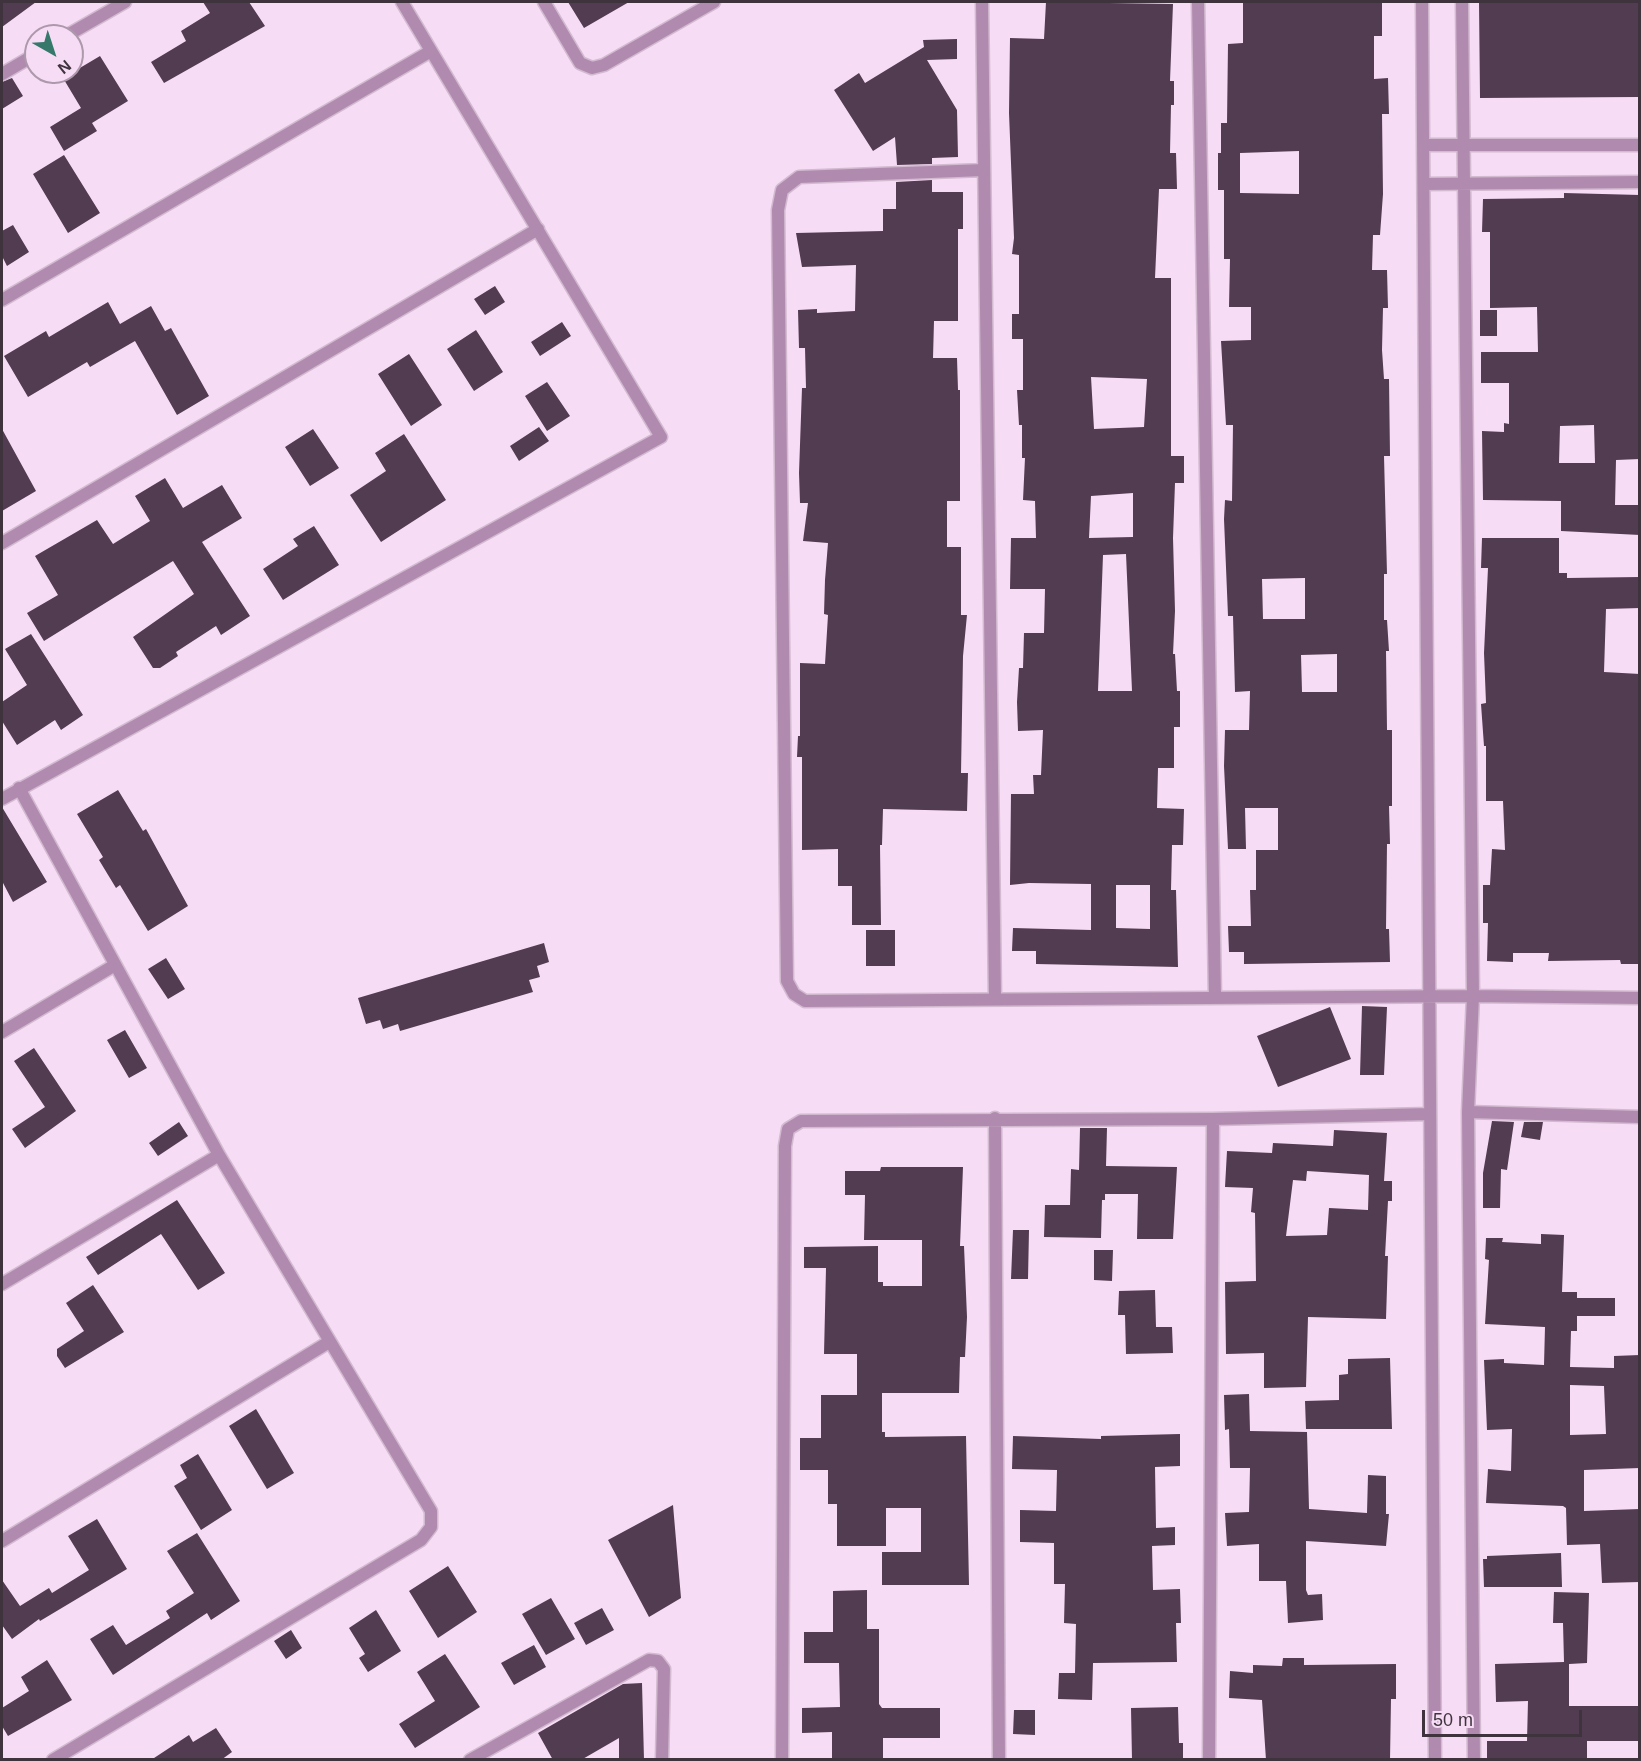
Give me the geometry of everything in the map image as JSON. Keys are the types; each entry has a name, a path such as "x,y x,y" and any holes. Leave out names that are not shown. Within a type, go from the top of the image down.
{"street":[{"path":"84,26 125,2"},
{"path":"2,799 661,437 402,2"},
{"path":"544,2 580,63 592,68 604,65 714,2"},
{"path":"982,2 995,998"},
{"path":"1198,2 1215,997"},
{"path":"1422,2 1435,1760"},
{"path":"1462,2 1473,996 1468,1112 1474,1760"},
{"path":"2,300 431,51"},
{"path":"2,74 24,61"},
{"path":"1424,145 1640,145"},
{"path":"984,170 799,177 782,190 778,210 787,981 794,994 805,1001 1428,996 1640,998"},
{"path":"1424,184 1640,182"},
{"path":"2,543 537,229"},
{"path":"19,788 219,1155 431,1511 431,1527 422,1540 53,1760"},
{"path":"2,1032 115,965"},
{"path":"1468,1112 1640,1117"},
{"path":"782,1760 785,1146 788,1129 801,1121 994,1118 1213,1119 1429,1114"},
{"path":"994,1118 999,1760"},
{"path":"1209,1760 1213,1119"},
{"path":"2,1284 219,1155"},
{"path":"2,1541 329,1342"},
{"path":"470,1760 649,1660 658,1661 664,1669 662,1760"}],"building":[{"path":"2,2 36,2 2,27"},
{"path":"203,2 249,2 265,26 164,83 151,62 186,41 181,31 210,13"},
{"path":"568,2 629,2 584,28"},
{"path":"1046,2 1173,4 1170,81 1174,81 1174,105 1171,105 1170,153 1176,153 1177,189 1159,189 1155,278 1171,278 1171,456 1184,456 1184,483 1175,483 1173,538 1175,611 1173,654 1175,654 1177,691 1180,691 1180,727 1174,727 1174,768 1158,768 1157,808 1184,809 1183,845 1172,845 1171,890 1176,890 1178,967 1036,964 1036,951 1012,951 1013,928 1091,930 1091,884 1010,885 1011,794 1034,794 1033,775 1041,775 1043,730 1018,731 1017,702 1019,668 1023,668 1024,633 1044,633 1045,589 1010,589 1011,538 1036,538 1035,501 1023,500 1025,458 1022,458 1022,425 1019,425 1017,390 1023,390 1023,339 1012,339 1012,314 1019,314 1019,255 1012,254 1014,238 1009,113 1010,38 1044,39","holes":["1091,377 1147,379 1144,427 1094,429","1133,493 1133,537 1089,538 1091,496","1126,554 1132,691 1098,691 1103,555","1116,885 1150,885 1150,929 1116,928"]},
{"path":"1382,2 1382,36 1374,36 1374,79 1388,78 1389,114 1382,114 1383,194 1380,235 1373,235 1372,270 1387,270 1388,308 1383,308 1382,350 1384,379 1389,379 1390,456 1384,456 1387,574 1384,574 1384,620 1387,620 1389,651 1386,651 1387,730 1392,730 1392,806 1389,806 1390,844 1387,844 1386,929 1389,929 1390,962 1244,964 1244,952 1229,952 1228,926 1251,926 1250,890 1256,890 1256,850 1278,850 1278,808 1245,808 1246,849 1228,849 1224,766 1225,730 1249,730 1250,691 1235,692 1233,616 1228,616 1224,519 1225,500 1232,501 1233,425 1226,425 1221,341 1251,340 1251,307 1229,307 1230,259 1224,259 1224,190 1218,190 1221,123 1227,123 1228,44 1243,43 1243,3","holes":["1299,151 1299,194 1240,193 1240,153","1305,578 1305,619 1263,619 1262,579","1337,654 1337,692 1302,692 1301,655"]},
{"path":"1479,2 1639,2 1638,97 1480,98"},
{"path":"957,39 957,59 927,60 957,110 958,157 932,158 932,164 897,165 895,137 873,151 834,90 859,73 865,83 924,47 923,40"},
{"path":"100,56 128,101 92,123 97,131 64,151 50,127 81,108 67,84 84,84 84,66"},
{"path":"12,78 23,96 2,109 2,82"},
{"path":"64,155 100,213 68,233 33,174"},
{"path":"932,180 932,192 963,192 963,229 958,229 958,321 934,321 933,358 957,358 958,390 960,390 960,501 947,501 947,547 961,547 961,615 967,615 963,656 961,773 968,773 967,811 883,809 882,845 880,845 881,925 852,925 852,886 838,886 838,849 802,850 802,757 797,757 798,736 800,736 800,663 825,664 828,615 824,614 828,543 803,541 808,503 800,503 799,473 802,388 806,388 805,348 799,348 798,310 817,309 817,313 855,311 856,265 802,267 796,233 883,231 883,209 896,209 896,182"},
{"path":"1564,193 1640,195 1640,459 1616,460 1615,505 1640,505 1640,535 1561,531 1561,501 1483,500 1482,431 1504,432 1504,423 1509,424 1509,383 1481,383 1481,352 1538,352 1537,307 1490,308 1490,232 1482,232 1483,199 1564,198","holes":["1594,425 1595,463 1559,463 1560,426"]},
{"path":"13,225 29,252 7,266 2,256 2,231"},
{"path":"495,286 505,302 485,315 474,299"},
{"path":"108,302 120,324 151,306 165,331 171,328 209,396 177,415 135,341 90,367 87,362 28,397 4,356 46,331 49,337"},
{"path":"1480,310 1497,310 1497,336 1480,336"},
{"path":"562,322 571,336 540,356 531,342"},
{"path":"476,330 503,372 474,391 447,349"},
{"path":"409,354 442,405 411,426 378,374"},
{"path":"547,382 570,416 547,431 525,396"},
{"path":"539,427 549,441 519,461 510,446"},
{"path":"2,429 36,491 2,511"},
{"path":"313,429 339,468 310,486 285,447"},
{"path":"404,434 446,500 381,542 350,495 386,471 375,453"},
{"path":"165,478 183,508 222,485 242,518 202,542 250,616 221,635 216,626 176,652 178,656 160,668 153,668 133,637 194,594 173,561 44,641 27,613 58,595 35,556 97,520 113,544 150,521 135,496"},
{"path":"314,526 339,565 283,600 263,569 298,546 293,539"},
{"path":"1482,538 1559,538 1559,573 1567,573 1567,578 1640,577 1640,608 1606,609 1604,672 1640,674 1640,964 1621,964 1620,960 1548,961 1549,953 1513,953 1513,962 1487,961 1488,923 1483,923 1483,885 1490,885 1492,849 1505,850 1503,801 1486,801 1486,746 1484,746 1481,704 1486,703 1484,653 1488,568 1481,568"},
{"path":"31,634 83,715 61,730 55,720 17,745 2,721 2,702 27,685 5,649"},
{"path":"118,790 143,831 146,829 188,906 148,931 120,885 116,888 99,860 103,857 77,814"},
{"path":"2,807 47,882 13,902 2,881"},
{"path":"866,930 895,930 895,966 866,966"},
{"path":"544,943 549,962 537,966 540,977 529,980 533,992 400,1031 398,1024 383,1029 380,1020 366,1024 358,998"},
{"path":"166,958 185,989 168,999 148,969"},
{"path":"1362,1006 1387,1007 1384,1075 1360,1075"},
{"path":"1330,1007 1351,1059 1278,1087 1257,1036"},
{"path":"125,1030 147,1068 129,1078 107,1040"},
{"path":"34,1048 76,1111 25,1148 12,1129 45,1107 14,1061"},
{"path":"1492,1121 1514,1122 1507,1170 1501,1169 1500,1208 1483,1208 1483,1173"},
{"path":"179,1122 188,1136 158,1156 149,1143"},
{"path":"1524,1122 1543,1122 1540,1140 1521,1137"},
{"path":"1080,1128 1107,1128 1106,1166 1177,1167 1173,1239 1137,1239 1138,1194 1105,1194 1105,1200 1102,1200 1101,1238 1044,1237 1045,1205 1070,1205 1071,1169 1079,1170"},
{"path":"1334,1130 1387,1133 1384,1181 1392,1181 1392,1201 1388,1201 1385,1256 1388,1256 1386,1319 1308,1317 1306,1387 1264,1388 1264,1353 1226,1354 1225,1282 1256,1281 1255,1213 1251,1212 1253,1188 1225,1187 1227,1151 1272,1153 1273,1143 1333,1146","holes":["1307,1171 1369,1175 1368,1210 1329,1208 1327,1235 1286,1236 1293,1180 1306,1181"]},
{"path":"881,1167 963,1167 960,1246 964,1246 967,1317 965,1357 960,1357 959,1393 882,1393 882,1432 885,1432 885,1437 966,1436 969,1585 882,1585 882,1552 921,1552 921,1508 886,1508 886,1546 837,1546 837,1504 828,1504 828,1470 800,1470 800,1438 821,1438 821,1395 857,1395 857,1354 824,1354 826,1268 804,1268 804,1247 878,1246 878,1282 883,1282 883,1286 922,1286 922,1240 864,1240 865,1195 845,1195 845,1171 880,1171"},
{"path":"177,1200 225,1273 198,1290 161,1234 98,1275 86,1257"},
{"path":"1013,1230 1029,1230 1028,1279 1011,1279"},
{"path":"1541,1234 1564,1235 1562,1292 1577,1292 1577,1298 1615,1298 1615,1316 1577,1316 1577,1331 1571,1331 1570,1367 1614,1368 1614,1356 1640,1355 1640,1468 1584,1470 1584,1511 1640,1509 1640,1582 1602,1583 1600,1544 1567,1545 1566,1508 1563,1506 1486,1503 1488,1469 1511,1471 1512,1429 1487,1430 1484,1360 1504,1359 1504,1363 1544,1365 1545,1327 1485,1324 1489,1260 1485,1259 1486,1238 1503,1238 1502,1242 1541,1244","holes":["1570,1385 1604,1386 1606,1434 1570,1435"]},
{"path":"1094,1250 1113,1250 1112,1281 1094,1280"},
{"path":"93,1285 124,1332 65,1368 57,1356 57,1349 84,1331 66,1303"},
{"path":"1155,1290 1156,1327 1172,1327 1173,1353 1126,1354 1125,1315 1118,1315 1119,1291"},
{"path":"1390,1358 1392,1429 1306,1429 1305,1401 1339,1400 1339,1375 1348,1374 1348,1359"},
{"path":"1249,1394 1250,1431 1307,1432 1309,1509 1367,1513 1368,1475 1386,1476 1386,1514 1389,1514 1386,1546 1306,1541 1306,1590 1308,1595 1322,1594 1323,1620 1288,1623 1286,1581 1259,1581 1259,1544 1227,1546 1225,1513 1249,1512 1250,1468 1230,1468 1229,1429 1225,1430 1224,1395"},
{"path":"256,1409 294,1473 267,1489 229,1426"},
{"path":"1180,1434 1180,1466 1155,1467 1156,1528 1175,1527 1175,1545 1152,1546 1153,1590 1180,1589 1181,1623 1176,1623 1177,1662 1093,1663 1092,1700 1058,1699 1059,1673 1075,1673 1076,1624 1064,1623 1065,1584 1054,1584 1054,1543 1020,1542 1020,1510 1056,1511 1057,1470 1012,1469 1013,1436 1101,1439 1101,1436"},
{"path":"198,1454 232,1510 201,1530 174,1486 187,1478 180,1465"},
{"path":"673,1505 681,1598 649,1617 608,1540"},
{"path":"97,1519 127,1569 40,1621 39,1619 12,1639 2,1625 2,1580 20,1606 49,1588 52,1593 89,1570 68,1536"},
{"path":"197,1533 240,1601 211,1620 207,1613 113,1675 90,1639 113,1625 126,1645 170,1618 166,1611 194,1593 167,1551"},
{"path":"1561,1553 1562,1587 1484,1587 1483,1559 1487,1559 1487,1556"},
{"path":"448,1566 477,1612 438,1638 409,1591"},
{"path":"867,1590 867,1629 879,1629 879,1704 882,1708 940,1708 940,1738 883,1738 883,1760 832,1760 832,1732 802,1733 802,1708 840,1707 839,1663 804,1663 804,1632 833,1632 833,1591"},
{"path":"1554,1592 1589,1593 1587,1663 1569,1664 1569,1706 1640,1706 1640,1741 1587,1741 1587,1760 1487,1760 1487,1741 1527,1741 1528,1701 1496,1702 1495,1664 1564,1662 1563,1623 1553,1623"},
{"path":"551,1598 575,1639 546,1655 522,1614"},
{"path":"602,1608 614,1630 586,1645 574,1623"},
{"path":"376,1610 401,1651 368,1672 359,1658 365,1654 349,1628"},
{"path":"291,1630 302,1648 286,1659 274,1641"},
{"path":"534,1645 546,1667 514,1685 501,1663"},
{"path":"445,1654 480,1707 415,1748 399,1724 435,1701 417,1672"},
{"path":"1283,1658 1304,1658 1304,1665 1396,1664 1396,1699 1391,1699 1390,1760 1266,1760 1262,1700 1229,1698 1230,1671 1253,1673 1253,1665 1282,1666"},
{"path":"47,1660 72,1700 8,1736 2,1726 2,1708 29,1691 21,1677"},
{"path":"642,1683 644,1760 619,1760 619,1738 581,1760 553,1760 538,1733 623,1684"},
{"path":"1178,1707 1179,1743 1183,1743 1183,1760 1132,1760 1131,1708"},
{"path":"1014,1710 1035,1710 1035,1735 1013,1734"},
{"path":"216,1728 232,1752 221,1760 151,1760 189,1735 193,1742"}]}
